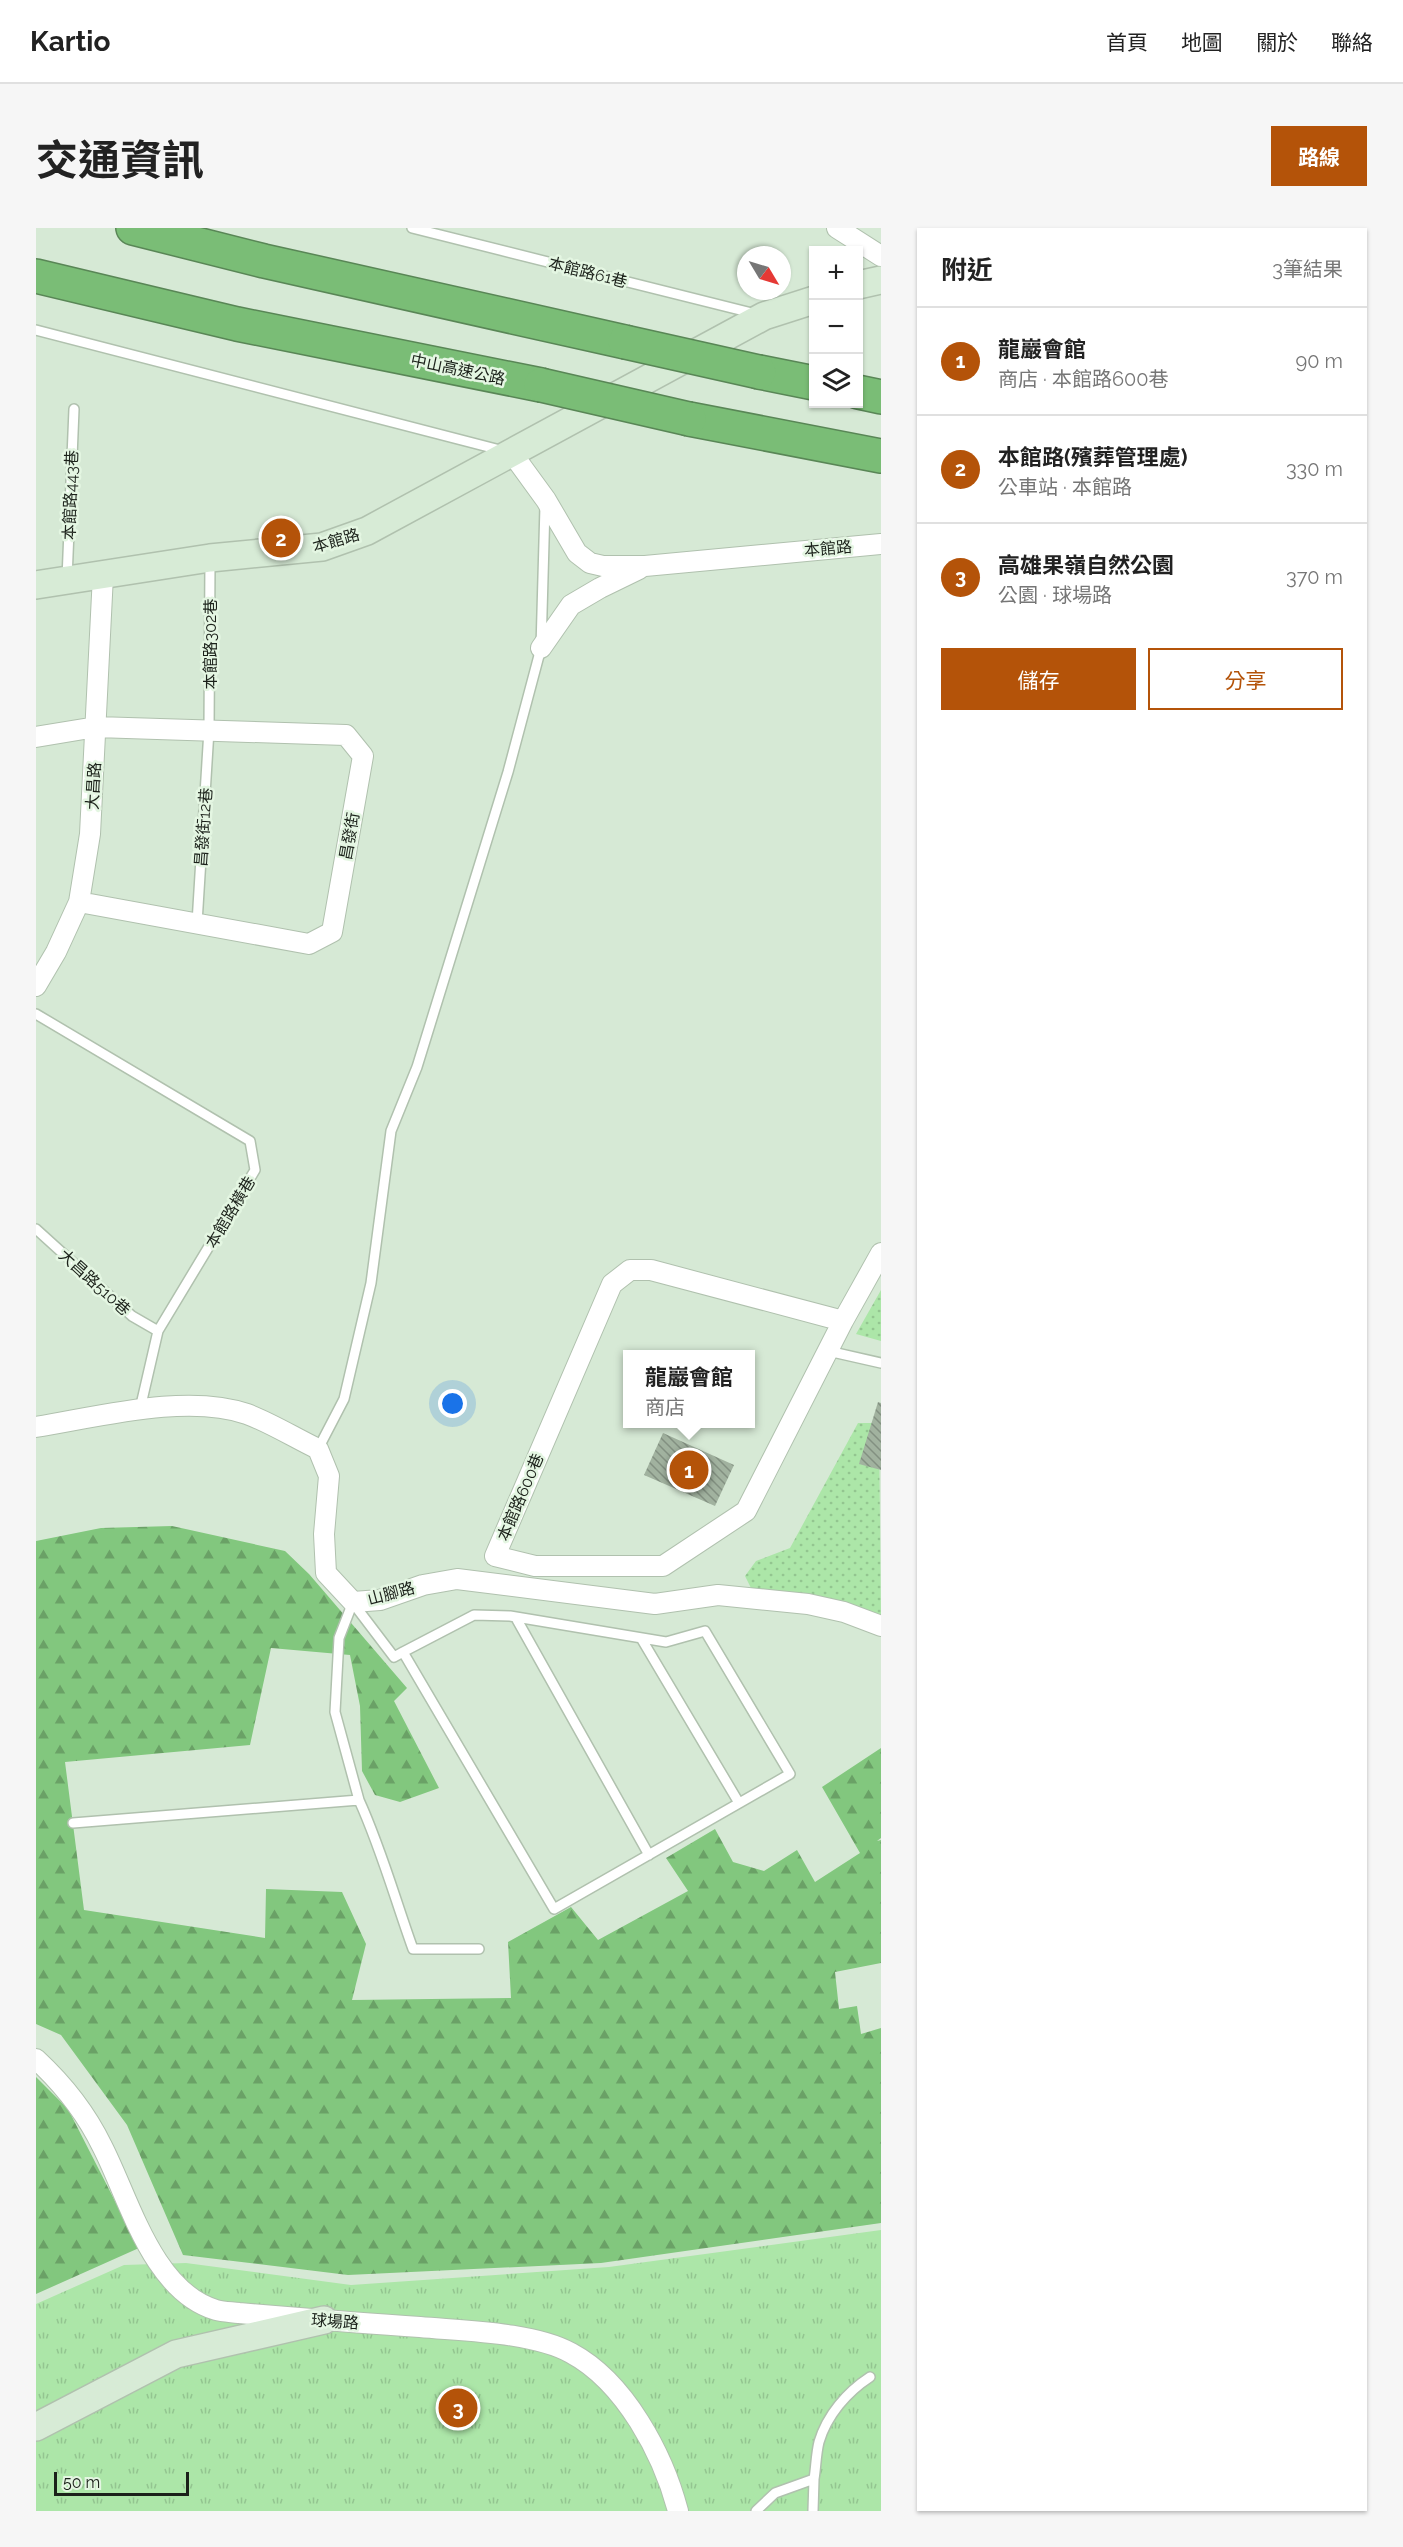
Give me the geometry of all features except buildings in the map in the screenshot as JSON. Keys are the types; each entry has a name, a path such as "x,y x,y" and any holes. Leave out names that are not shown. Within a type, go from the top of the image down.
{"highway":[{"path":"133,228 264,261 809,382"},
{"name":"中山高速公路","path":"36,276 237,324 541,386 689,419 881,456"},
{"path":"863,393 881,397"}],"street":[{"path":"837,228 881,256"},
{"path":"863,284 881,280"},
{"name":"本館路","path":"36,585 210,558 322,547 367,531 764,316 809,301"},
{"name":"本館路","path":"511,452 546,500 577,553 590,563 603,566 645,566 881,544"},
{"path":"541,648 571,605 645,566"},
{"name":"大昌路","path":"36,986 56,952 79,902 90,834 104,575"},
{"name":"昌發街","path":"36,737 96,727 346,735 363,756 332,932 309,944 79,902"},
{"name":"本館路600巷","path":"843,1321 651,1270 630,1270 612,1284 495,1556 535,1566 663,1566 746,1511 843,1321 881,1253"},
{"path":"36,1427 140,1410 205,1405 246,1414 318,1449"},
{"name":"山腳路","path":"318,1449 329,1476 324,1534 326,1573 353,1602 380,1600 423,1585 457,1579 655,1604 718,1594 808,1604 844,1612 881,1626"},
{"name":"球場路","path":"36,2059 70,2095 89,2121 103,2147 138,2228 171,2279 189,2295 215,2310 476,2332 537,2341 572,2353 600,2375 628,2404 649,2438 673,2491 678,2511"},
{"path":"36,2427 89,2397 176,2354 324,2320"}],"lane":[{"name":"本館路61巷","path":"412,228 764,316"},
{"path":"36,330 511,452"},
{"name":"本館路443巷","path":"67,581 74,409"},
{"path":"318,1449 344,1399 371,1283 391,1131 417,1067 508,772 541,648 546,500"},
{"name":"本館路302巷","path":"210,558 210,730"},
{"name":"昌發街12巷","path":"197,923 210,730"},
{"name":"本館路橫巷","path":"36,1014 250,1141 255,1170 158,1331 140,1410"},
{"name":"大昌路510巷","path":"36,1229 132,1316 158,1331"},
{"path":"828,1351 881,1362"},
{"path":"353,1602 394,1657 403,1652 474,1615 516,1618 666,1642 705,1631 790,1774 554,1908 403,1652"},
{"path":"353,1602 339,1638 335,1712 359,1800 377,1840 413,1949 479,1949"},
{"path":"516,1618 649,1855"},
{"path":"641,1638 739,1803"},
{"path":"73,1823 359,1800"},
{"path":"813,2511 819,2442 829,2421 845,2397 870,2377"},
{"path":"756,2511 775,2493 814,2479"}],"green space":[{"path":"881,1290 881,1341 856,1334"},
{"path":"858,1423 879,1423 881,1617 850,1606 751,1588 745,1576 756,1561 790,1548"},
{"path":"172,1526 285,1551 309,1574 407,1688 394,1701 439,1788 400,1802 375,1795 362,1771 360,1706 350,1655 271,1648 250,1745 65,1762 84,1910 265,1938 266,1889 342,1892 366,1944 352,2000 511,1998 508,1942 571,1907 598,1940 688,1891 666,1858 715,1829 733,1862 764,1871 797,1850 815,1882 860,1853 822,1787 881,1748 881,1838 877,1841 881,1840 881,1963 835,1972 839,2009 857,2006 861,2034 881,2028 881,2223 601,2263 348,2275 183,2255 127,2125 61,2035 36,2024 36,1541 101,1528"},
{"path":"36,2077 68,2109 139,2248 36,2294"},
{"path":"881,2230 881,2511 36,2511 36,2304 124,2265 186,2263 351,2285 609,2267"}],"place":[{"name":"本館路(殯葬管理處)","path":"281,538"},
{"name":"龍巖會館","path":"689,1470"},
{"name":"高雄果嶺自然公園","path":"458,2408"}]}
